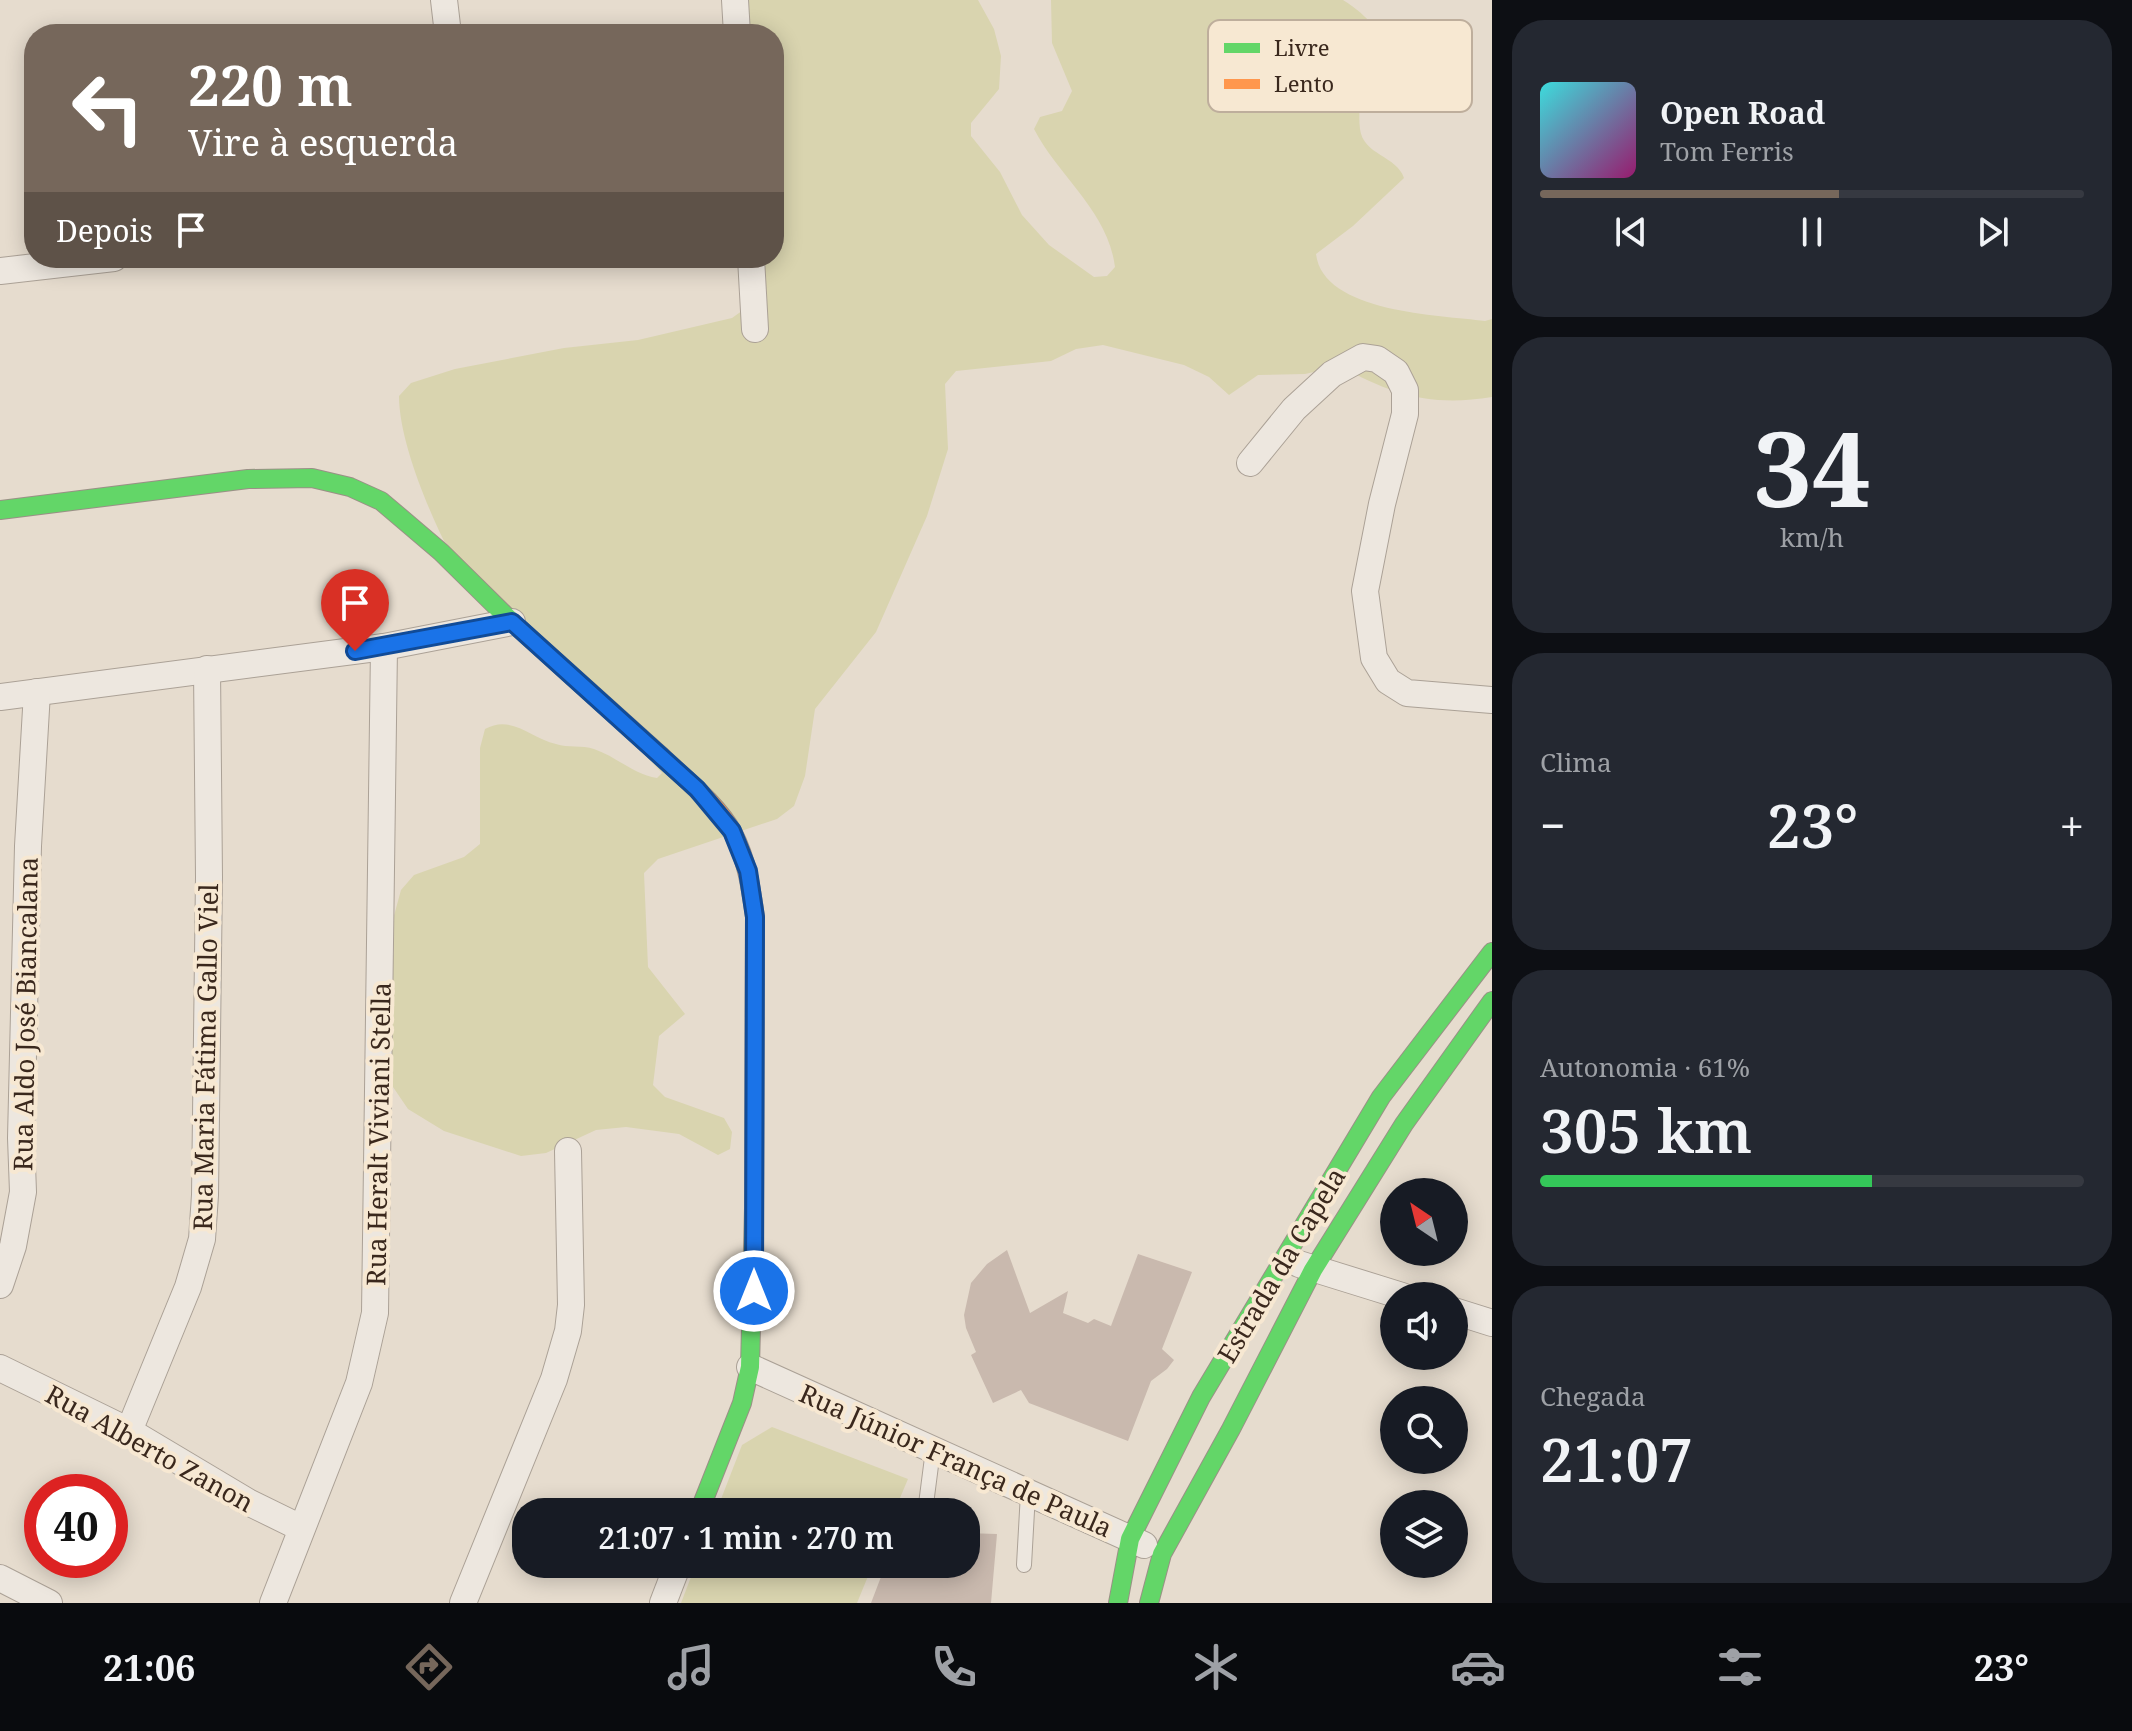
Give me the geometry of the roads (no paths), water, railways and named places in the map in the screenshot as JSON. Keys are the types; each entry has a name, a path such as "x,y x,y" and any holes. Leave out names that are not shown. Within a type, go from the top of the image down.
{"street":[{"path":"444,0 447,24"},
{"path":"735,0 736,24"},
{"path":"752,268 755,329"},
{"path":"1250,463 1294,409 1332,374 1363,357 1377,359 1396,372 1405,390 1405,414 1382,504 1365,591 1374,658 1388,681 1407,693 1492,700"},
{"path":"0,510 248,479 312,478 350,487 381,501 441,552 512,622 697,789 732,831 748,871 755,917 754,1291 750,1367 742,1403 705,1498"},
{"path":"0,697 384,647 512,622"},
{"name":"Rua Heralt Viviani Stella","path":"273,1603 359,1383 375,1313 384,647"},
{"name":"Rua Maria Fátima Gallo Viel","path":"129,1431 188,1287 202,1239 209,877 207,669"},
{"name":"Rua Aldo José Biancalana","path":"0,1285 13,1246 23,1192 28,846 37,692"},
{"name":"Estrada da Capela","path":"1118,1603 1130,1539 1201,1397 1381,1097 1492,952"},
{"name":"Estrada da Capela","path":"1149,1603 1162,1554 1313,1270 1404,1124 1492,1001"},
{"path":"463,1603 554,1379 568,1331 571,1305 568,1151"},
{"path":"1285,1259 1380,1290"},
{"path":"1468,1315 1492,1323"},
{"name":"Rua Júnior França de Paula","path":"750,1367 1162,1554"},
{"name":"Rua Alberto Zanon","path":"0,1368 129,1431 248,1502 301,1528"},
{"path":"0,1578 49,1603"},
{"path":"663,1603 673,1578"}],"lane":[{"path":"927,1498 933,1450"},
{"path":"1024,1565 1028,1493"}]}
